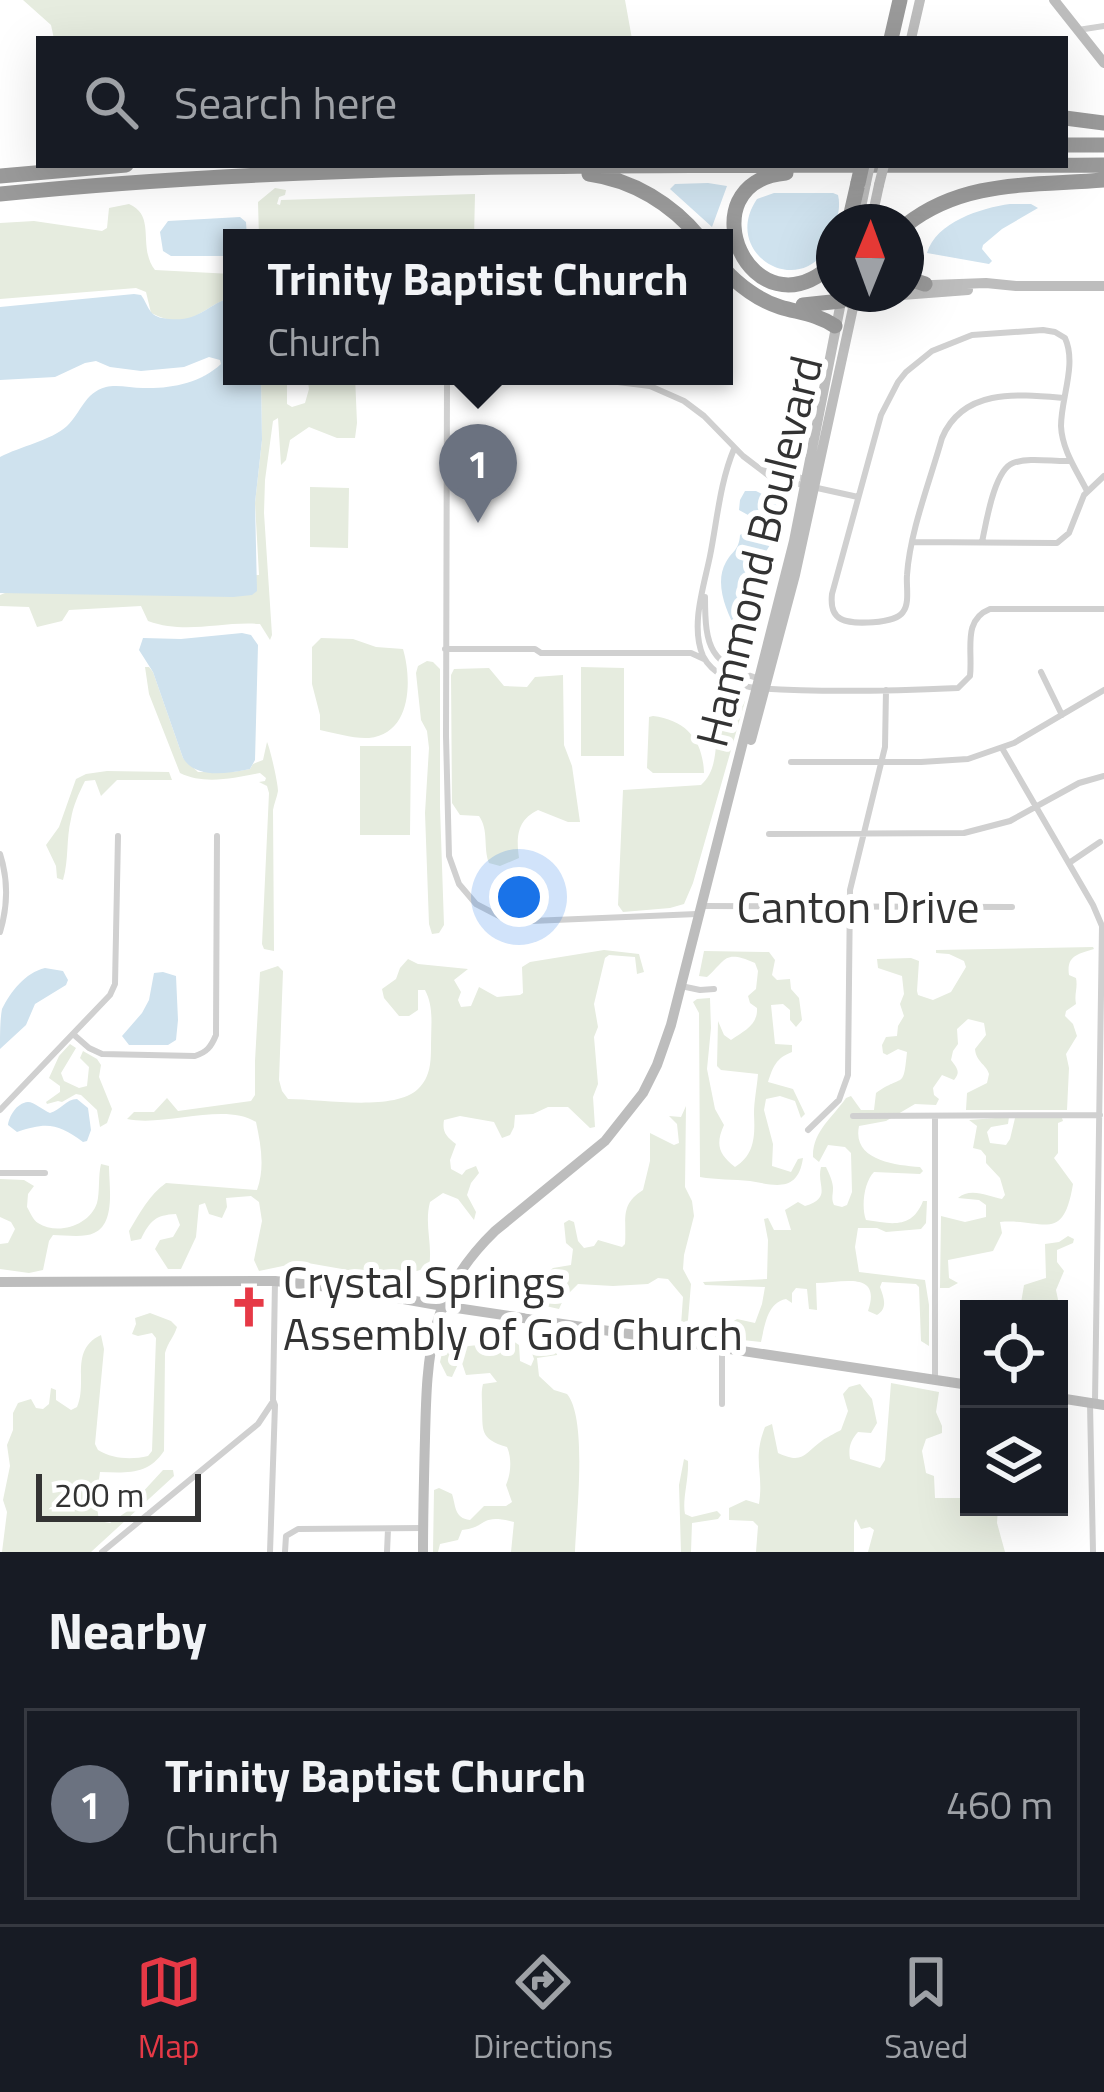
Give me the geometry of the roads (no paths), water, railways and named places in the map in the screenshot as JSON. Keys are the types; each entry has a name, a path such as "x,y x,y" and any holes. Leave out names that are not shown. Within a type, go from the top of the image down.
{"highway":[{"path":"895,36 903,0"},
{"path":"1068,118 1104,123"},
{"path":"1068,145 1104,145"},
{"path":"1068,165 1104,165"},
{"path":"0,176 92,168"},
{"path":"0,194 279,172 457,168"},
{"path":"507,168 586,174 631,185 692,229"},
{"path":"816,277 787,285 753,272 740,254 733,224 739,202 760,179 825,168"},
{"path":"861,204 868,184 866,168"},
{"path":"924,213 962,194 1104,180"},
{"path":"733,278 765,301 813,314 835,326"},
{"path":"759,296 800,306 816,303"}],"street":[{"path":"912,36 920,0"},
{"path":"1054,0 1104,63"},
{"path":"1078,30 1104,26"},
{"path":"870,204 868,184 881,168"},
{"path":"925,284 1104,286"},
{"path":"924,294 1016,286"},
{"name":"Hammond Boulevard","path":"423,1552 426,1372 442,1306 479,1246 604,1142 629,1114 657,1065 744,765 760,684 796,575 835,326 844,312"},
{"name":"Hammond Boulevard","path":"809,484 849,312"},
{"path":"1064,398 987,398 956,416 942,438 900,616 882,622 853,621 841,620 834,612 832,594 881,416 898,382 932,351 995,332 1058,333 1070,352 1062,432 1088,491"},
{"name":"Canton Drive","path":"447,385 449,856 459,884 476,904 501,917 531,920 848,906 1012,907"},
{"name":"Canton Drive","path":"642,385 684,401 734,447"},
{"path":"858,497 764,470 734,447 699,609 703,656 716,673 760,684 958,688 965,685 971,670 972,625 984,610 1104,609"},
{"path":"982,544 998,479 1006,466 1071,461"},
{"path":"914,542 1057,544 1070,533 1088,491 1104,476"},
{"path":"705,580 709,642 717,658 760,684"},
{"path":"691,653 700,640"},
{"path":"446,649 691,653 707,661"},
{"path":"1041,672 1062,716"},
{"path":"808,1130 838,1100 848,1075 848,906 885,747 886,690"},
{"path":"791,762 953,761 1002,748 1104,690"},
{"path":"1002,748 1102,926 1101,1288 1093,1552"},
{"path":"770,834 964,833 1010,821 1079,783 1104,776"},
{"path":"0,1111 115,985 118,836"},
{"path":"73,1034 88,1048 115,1056 195,1056 212,1045 216,1035 217,836"},
{"path":"1069,863 1100,842"},
{"path":"0,854 6,897 0,932"},
{"path":"681,986 714,989"},
{"path":"935,1115 935,1380"},
{"path":"854,1116 1102,1115"},
{"path":"0,1173 45,1173"},
{"path":"102,1552 269,1411 275,1281"},
{"path":"0,1282 275,1281 347,1288 960,1384"},
{"path":"722,1348 722,1404"},
{"path":"270,1552 273,1400"},
{"path":"285,1552 286,1536 298,1529 423,1528"},
{"path":"387,1552 388,1529"}],"water":[{"path":"675,184 727,186 712,227 670,189"},
{"path":"774,193 838,195 839,204 816,204 816,259 790,270 758,255 749,240 748,220 757,199"},
{"path":"1010,204 1038,208 983,245 992,261 989,264 927,253 950,225 973,213"},
{"path":"240,217 246,229 223,229 223,256 171,256 163,251 160,232 168,221"},
{"path":"134,294 141,295 153,314 179,319 223,300 223,385 261,385 262,440 255,503 257,591 233,597 0,593 0,457 60,431 88,399 106,387 174,386 204,376 221,364 209,357 184,367 141,371 96,361 55,377 0,380 0,307"},
{"path":"745,491 776,501 778,532 762,558 762,574 736,609 737,631 721,579 740,535 751,528 748,515 739,510"},
{"path":"251,635 258,645 255,760 250,769 202,772 183,758 153,672 139,650 143,638"},
{"path":"45,968 63,971 66,985 35,1004 26,1025 0,1049 6,1002 25,978"},
{"path":"154,973 176,976 176,1040 168,1045 129,1045 122,1036 149,1000"},
{"path":"77,1099 88,1108 91,1130 87,1141 52,1126 17,1132 8,1125 24,1103 50,1113"}],"place":[{"name":"Trinity Baptist Church","path":"478,523"},
{"name":"Crystal Springs Assembly of God Church","path":"249,1307"}]}
